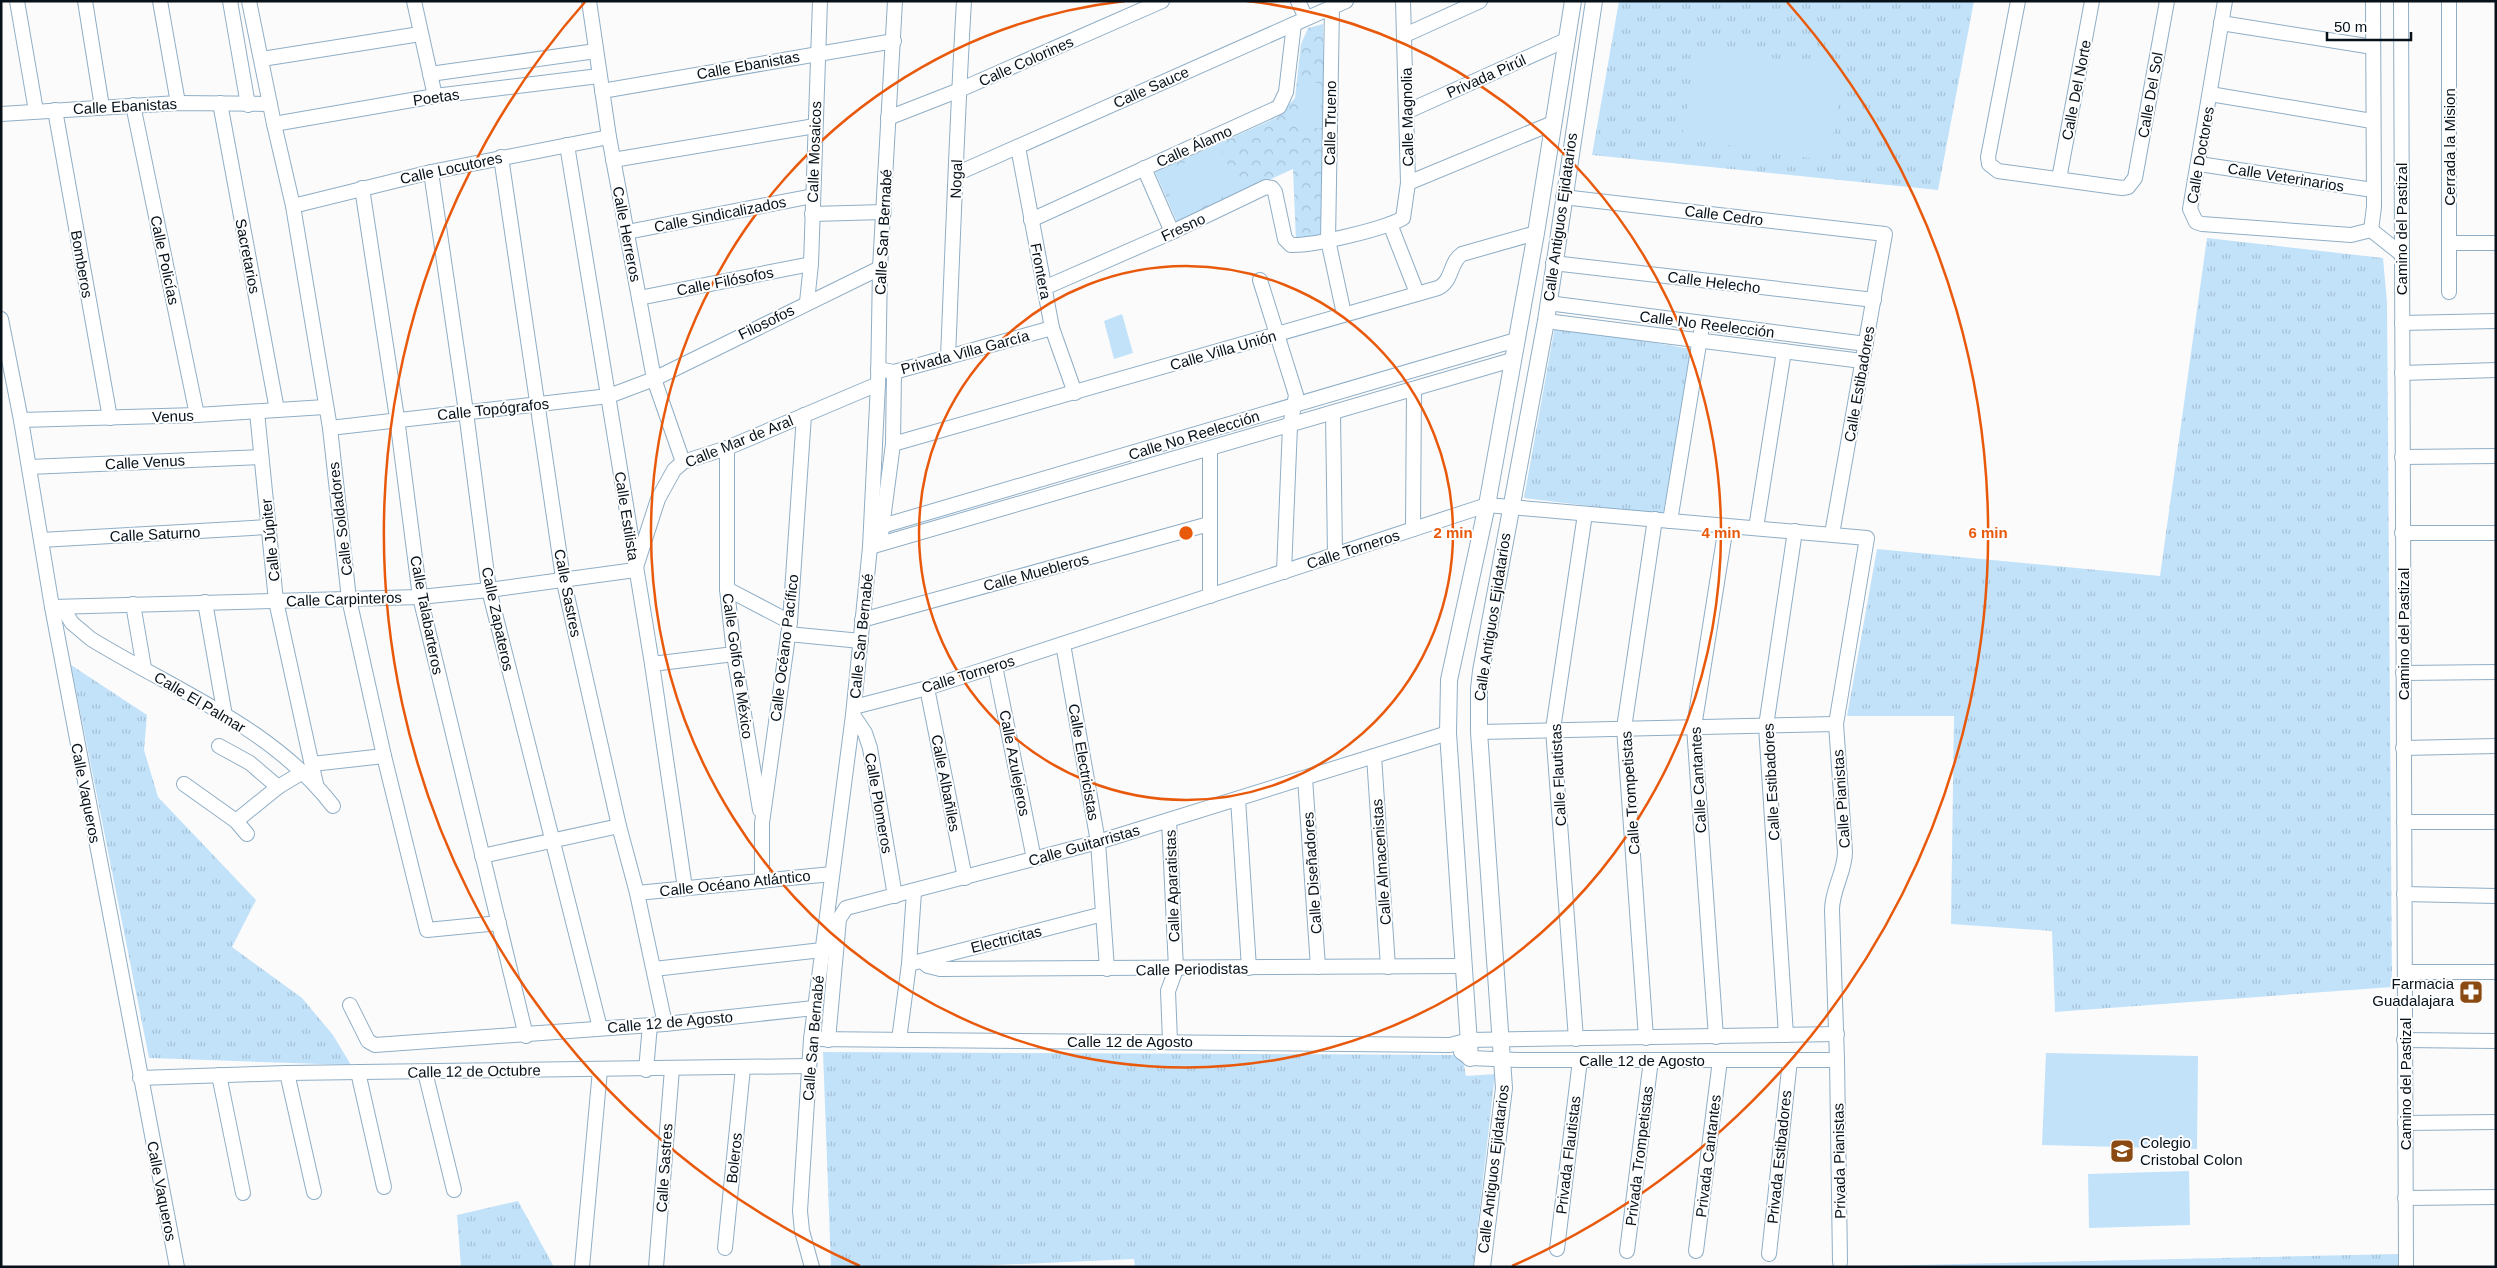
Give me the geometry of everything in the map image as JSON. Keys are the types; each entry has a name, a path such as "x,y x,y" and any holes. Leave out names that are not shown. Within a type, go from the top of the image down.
{"street":[{"path":"16,1 36,111"},
{"path":"85,1 102,107"},
{"path":"160,1 178,103"},
{"path":"230,1 248,105 270,104"},
{"name":"Calle Soldadores","path":"249,1 274,124 294,206 325,407 330,428 349,599 384,756 427,930 499,923"},
{"name":"Calle Herreros","path":"589,1 609,137 654,378 683,462"},
{"name":"Calle Mosaicos","path":"807,302 820,1"},
{"name":"Calle San Bernabé","path":"877,528 880,268 895,1"},
{"name":"Calle Colorines","path":"888,118 958,91 1162,1"},
{"path":"1298,1 1300,21"},
{"name":"Calle Sauce","path":"956,174 1346,1"},
{"name":"Calle Magnolia","path":"1390,224 1405,215 1408,183 1403,1"},
{"path":"1405,35 1480,1"},
{"name":"Calle Antiguos Ejidatarios","path":"1470,1058 1448,733 1449,680 1487,505 1536,233 1573,1"},
{"name":"Calle Antiguos Ejidatarios","path":"1482,1267 1503,1100 1503,1060 1479,732 1479,689 1510,507 1546,321 1553,263 1594,1"},
{"path":"2018,1 1988,157 1992,168 2059,179"},
{"name":"Calle Del Norte","path":"2059,179 2092,1"},
{"name":"Calle Del Sol","path":"2059,179 2122,188 2128,187 2135,178 2167,1"},
{"name":"Calle Doctores","path":"2225,1 2190,209 2196,222 2351,235 2371,230"},
{"path":"2373,1 2372,121 2374,207 2371,230 2400,253"},
{"name":"Camino del Pastizal","path":"2401,1 2400,253 2402,323 2406,1267"},
{"name":"Cerrada la Mision","path":"2449,1 2449,292"},
{"path":"418,2 420,34 435,96"},
{"name":"Nogal","path":"948,357 958,91 965,2"},
{"name":"Calle Trueno","path":"1332,7 1328,240 1344,314"},
{"name":"Calle Álamo","path":"1031,220 1279,107 1286,92 1300,21"},
{"path":"2221,24 2372,47"},
{"path":"262,59 420,34"},
{"name":"Privada Pirúl","path":"1406,112 1566,40"},
{"name":"Calle Ebanistas","path":"602,91 894,41"},
{"path":"430,74 596,51"},
{"name":"Poetas","path":"274,124 435,96 599,76"},
{"path":"2210,94 2372,121"},
{"name":"Calle Ebanistas","path":"1,114 178,103 248,105"},
{"name":"Sacretarios","path":"220,103 277,410"},
{"name":"Calle Policías","path":"134,105 197,415"},
{"name":"Bomberos","path":"55,110 110,418"},
{"path":"1408,183 1553,123"},
{"path":"614,160 815,126"},
{"name":"Calle Locutores","path":"294,206 431,172 609,137"},
{"name":"Calle Estilista","path":"567,145 609,396 635,570 652,664 685,888"},
{"name":"Frontera","path":"1018,146 1052,328 1075,392"},
{"name":"Calle Sastres","path":"501,157 563,578 619,826 637,893 665,1024"},
{"name":"Calle Veterinarios","path":"2199,164 2373,190"},
{"path":"1144,168 1172,232"},
{"name":"Calle Zapateros","path":"431,172 466,412 489,590 600,1028"},
{"name":"Fresno","path":"1044,288 1172,232 1266,187 1272,188 1277,197 1285,239 1290,245 1328,240"},
{"name":"Calle Talabarteros","path":"362,188 397,418 420,597 526,1036"},
{"name":"Calle Sindicalizados","path":"627,232 813,196"},
{"name":"Calle Cedro","path":"1563,197 1885,234"},
{"path":"812,214 884,212"},
{"path":"1328,240 1390,224 1417,293"},
{"name":"Calle Villa Unión","path":"893,444 1444,286 1458,257 1462,254 1536,233"},
{"name":"Calle Estibadores","path":"1832,534 1885,234"},
{"path":"2450,243 2496,243"},
{"name":"Calle Helecho","path":"1553,263 1874,300"},
{"name":"Calle Filósofos","path":"639,298 810,264"},
{"name":"Filosofos","path":"654,378 880,268"},
{"path":"1260,280 1294,386 1296,404 1290,426 1284,572"},
{"name":"Calle No Reelección","path":"1548,303 1866,344"},
{"name":"Calle Vaqueros","path":"1,319 21,420 41,540 57,607 140,1078 177,1267"},
{"name":"Calle No Reelección","path":"1546,321 1862,361"},
{"path":"2402,323 2496,322"},
{"path":"1670,521 1703,324"},
{"name":"Privada Villa García","path":"878,369 894,372 1052,328"},
{"name":"Calle No Reelección","path":"877,528 1516,340"},
{"path":"1756,528 1784,351"},
{"name":"Calle No Reelección","path":"875,546 1512,360"},
{"path":"2402,373 2496,370"},
{"name":"Calle San Bernabé","path":"812,1267 802,1231 800,1211 808,1066 814,1008 854,711 862,620 893,444 894,372"},
{"name":"Calle Topógrafos","path":"330,428 397,418 609,396 654,378"},
{"name":"Calle Mar de Aral","path":"635,570 658,499 674,470 683,462 727,448 878,384"},
{"path":"1413,529 1414,389"},
{"name":"Venus","path":"21,420 197,415 325,407"},
{"name":"Calle Júpiter","path":"257,412 276,601 307,768"},
{"path":"1333,413 1335,555"},
{"name":"Calle Océano Pacífico","path":"762,881 762,823 789,628 804,415"},
{"name":"Calle Golfo de México","path":"727,448 727,589 734,654 762,823"},
{"path":"1210,449 1210,596"},
{"path":"2402,457 2496,456"},
{"name":"Calle Venus","path":"29,467 262,457"},
{"name":"Calle Torneros","path":"854,711 1487,505 1867,538"},
{"name":"Calle Flautistas","path":"1576,1039 1553,730 1585,514"},
{"name":"Calle Trompetistas","path":"1646,1038 1624,728 1655,519"},
{"name":"Calle Muebleros","path":"862,620 1210,524"},
{"name":"Calle Cantantes","path":"1716,1037 1694,727 1726,526"},
{"name":"Calle Saturno","path":"41,540 268,527"},
{"name":"Calle Estibadores","path":"1786,1035 1766,726 1795,531"},
{"path":"2402,533 2496,533"},
{"name":"Calle Pianistas","path":"1837,1060 1832,902 1843,869 1845,852 1836,724 1867,538"},
{"name":"Calle Carpinteros","path":"57,607 420,597 489,590 563,578 635,570"},
{"path":"727,589 789,628 860,641"},
{"path":"206,602 225,716"},
{"path":"133,604 144,668"},
{"name":"Calle El Palmar","path":"57,607 91,639 225,716 307,768 316,784 333,806"},
{"name":"Calle Electricistas","path":"1063,644 1098,842 1107,969"},
{"path":"652,664 734,654"},
{"name":"Calle Azulejeros","path":"995,666 1034,860"},
{"path":"2403,673 2496,672"},
{"name":"Calle Albañiles","path":"927,688 965,878"},
{"name":"Calle Plomeros","path":"854,711 870,748 895,896"},
{"path":"1479,732 1836,724"},
{"name":"Calle Guitarristas","path":"828,1040 839,919 842,913 853,905 914,892 1098,842 1448,733"},
{"path":"219,746 250,763 278,787"},
{"path":"2403,748 2496,746"},
{"path":"236,821 278,787 307,768 384,756"},
{"name":"Calle Almacenistas","path":"1374,756 1388,967"},
{"name":"Calle Diseñadores","path":"1305,778 1318,967"},
{"path":"184,784 236,821 247,834"},
{"path":"1238,799 1249,968"},
{"name":"Calle Aparatistas","path":"1169,820 1176,969 1168,990 1170,1041"},
{"path":"2404,822 2496,822"},
{"path":"482,856 619,826"},
{"name":"Calle Océano Atlántico","path":"637,893 832,874"},
{"path":"899,1040 916,962 914,892"},
{"path":"2404,894 2496,896"},
{"name":"Electricitas","path":"916,962 1103,914"},
{"path":"654,969 822,950"},
{"name":"Calle Periodistas","path":"916,962 940,969 1464,966"},
{"path":"2405,972 2496,972"},
{"name":"Calle 12 de Agosto","path":"350,1006 368,1041 375,1046 665,1024 814,1008"},
{"path":"646,1070 650,1025"},
{"name":"Calle 12 de Agosto","path":"811,1039 1450,1045 1469,1040 1836,1034"},
{"path":"2404,1040 2496,1040"},
{"name":"Calle 12 de Agosto","path":"1450,1045 1470,1058 1503,1060 1837,1060"},
{"name":"Privada Flautistas","path":"1557,1249 1580,1060"},
{"name":"Privada Trompetistas","path":"1627,1251 1651,1060"},
{"name":"Privada Cantantes","path":"1696,1251 1720,1060"},
{"name":"Privada Estibadores","path":"1769,1254 1790,1060"},
{"name":"Privada Pianistas","path":"1837,1060 1840,1262"},
{"name":"Calle 12 de Octubre","path":"140,1078 287,1073 646,1070 808,1066"},
{"name":"Boleros","path":"725,1248 743,1068"},
{"name":"Calle Sastres","path":"656,1267 672,1069"},
{"path":"582,1267 600,1070"},
{"path":"358,1072 384,1187"},
{"path":"424,1072 454,1190"},
{"path":"287,1073 314,1192"},
{"path":"219,1075 242,1193"},
{"path":"2405,1123 2496,1122"},
{"path":"2405,1198 2496,1197"}],"green space":[{"path":"1619,1 1974,1 1938,190 1592,155"},
{"path":"1323,24 1324,234 1296,242 1293,169 1177,222 1155,172 1278,117 1295,98 1301,44 1308,28"},
{"path":"1697,46 1844,70 1829,161 1682,138"},
{"path":"1320,83 1321,128 1299,128 1298,84"},
{"path":"1220,147 1239,189 1179,216 1160,174"},
{"path":"2207,238 2383,258 2387,302 2392,987 2055,1012 2052,931 1951,924 1954,716 1847,716 1877,549 2160,576"},
{"path":"1122,314 1133,353 1114,359 1104,321"},
{"path":"1555,326 1691,349 1663,515 1524,498"},
{"path":"71,665 147,715 144,750 158,797 256,900 232,947 302,998 333,1035 351,1065 149,1058"},
{"path":"823,1052 1462,1055 1466,1076 1495,1074 1473,1267 1135,1267 1134,1259 950,1267 831,1267"},
{"path":"2046,1053 2198,1056 2197,1149 2042,1145"},
{"path":"2189,1171 2190,1225 2089,1228 2088,1174"},
{"path":"518,1201 554,1267 461,1267 457,1215"},
{"path":"2398,1254 2398,1267 1829,1267"}],"place":[{"name":"Farmacia Guadalajara","path":"2471,992"},
{"name":"Colegio Cristobal Colon","path":"2122,1151"}]}
